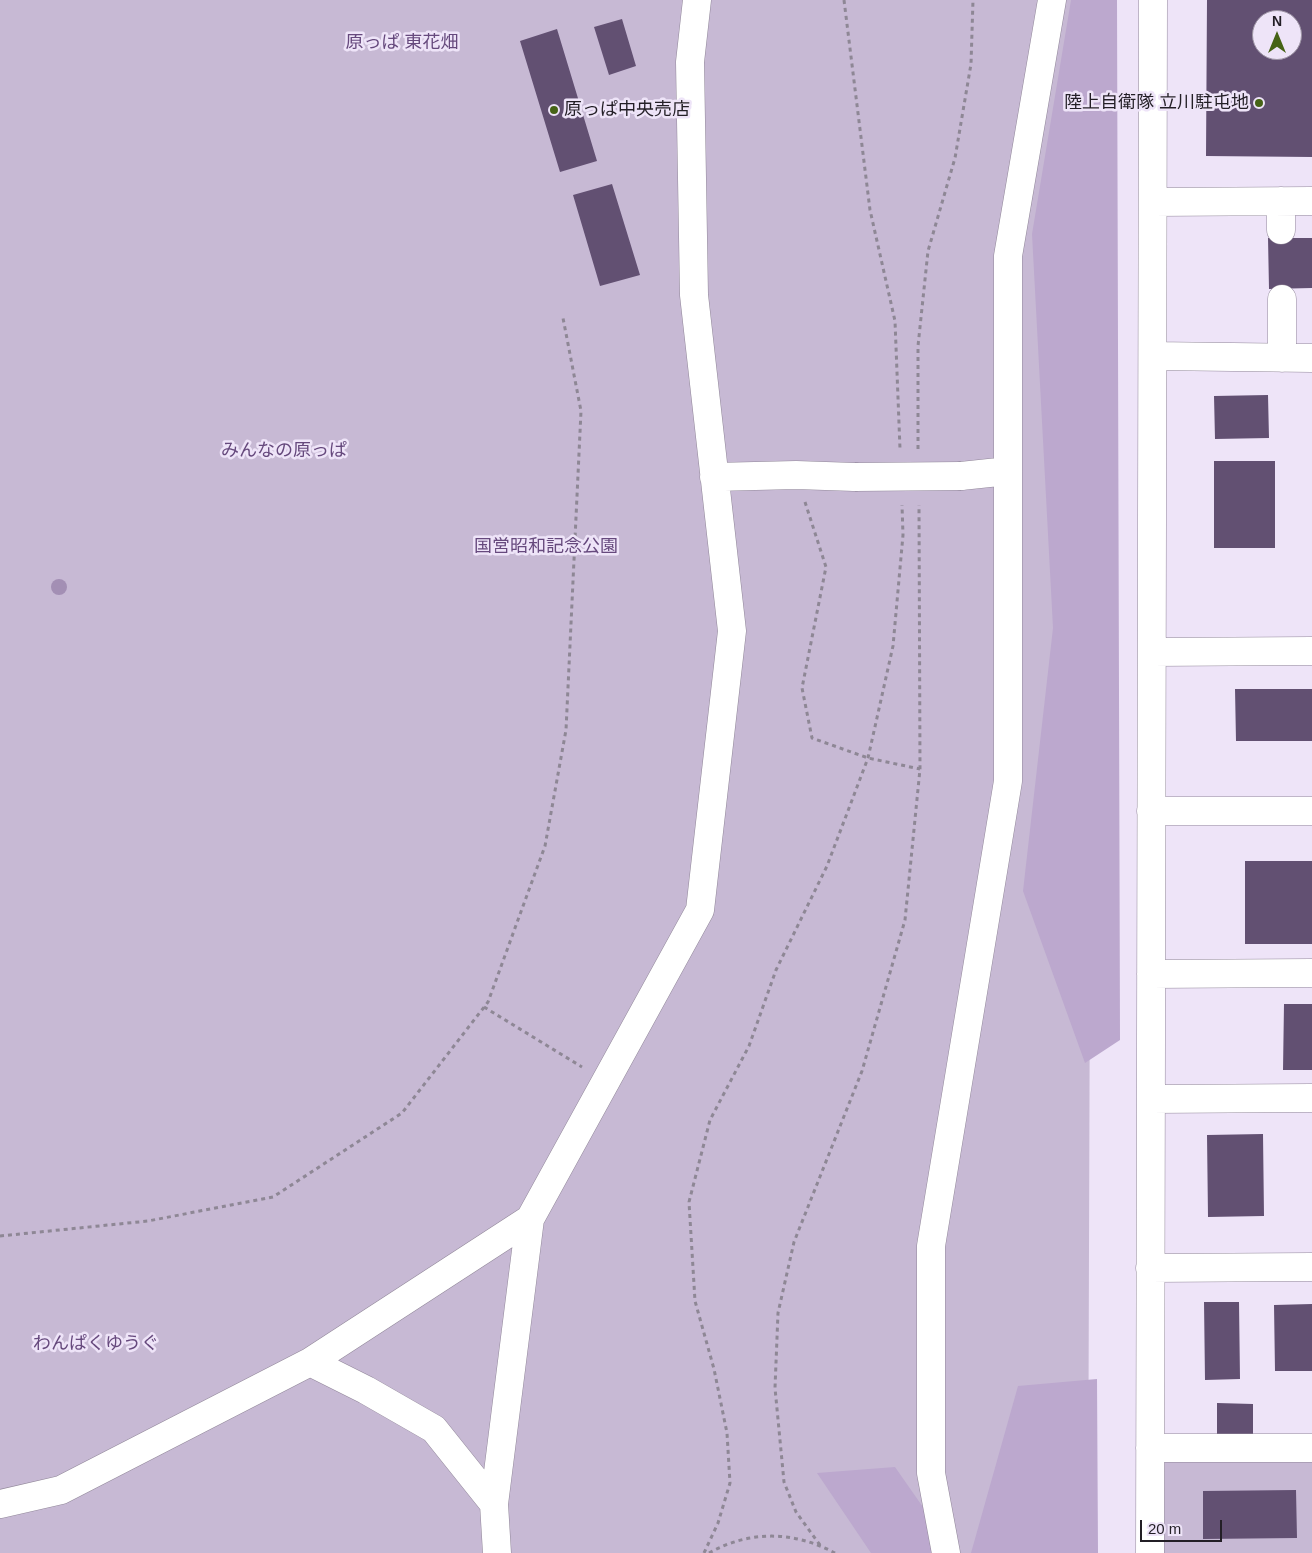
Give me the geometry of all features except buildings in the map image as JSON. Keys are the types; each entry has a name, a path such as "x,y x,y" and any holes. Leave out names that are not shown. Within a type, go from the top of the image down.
{"street":[{"path":"497,1553 494,1504 530,1219 700,910 732,632 694,294 690,62 697,0"},
{"path":"946,1553 931,1472 931,1246 1008,781 1008,256 1052,0"},
{"path":"1150,1553 1153,0"},
{"path":"1281,201 1281,230"},
{"path":"1153,202 1312,201"},
{"path":"1282,299 1282,358"},
{"path":"1152,356 1312,358"},
{"path":"714,477 796,475 855,477 962,476 1008,471"},
{"path":"1152,652 1312,651"},
{"path":"1151,810 1312,811"},
{"path":"1151,974 1312,973"},
{"path":"1151,1099 1312,1098"},
{"path":"0,1504 61,1490 310,1362 530,1219"},
{"path":"1150,1268 1312,1267"},
{"path":"310,1362 366,1390 434,1429 494,1504"},
{"path":"1150,1448 1312,1448"}],"path":[{"path":"844,0 870,210 895,321 900,457"},
{"path":"918,454 918,346 928,251 955,158 971,64 973,0"},
{"path":"0,1236 148,1221 273,1197 402,1114 488,1002 545,846 566,730 582,411 564,318"},
{"path":"796,475 826,567 802,688 812,738 868,758 920,769"},
{"path":"704,1553 718,1523 730,1483 727,1433 714,1369 695,1301 689,1202 710,1120 749,1046 776,970 827,866 868,758 893,646 903,535 902,496"},
{"path":"820,1545 796,1512 784,1482 775,1388 778,1313 794,1242 862,1071 905,920 920,769 918,503"},
{"path":"484,1007 606,1081"},
{"path":"709,1553 740,1540 760,1536 800,1539 820,1545 835,1553"}],"green space":[{"name":"国営昭和記念公園","path":"0,0 1093,0 1088,1553 0,1553"},
{"path":"1160,1455 1312,1456 1312,1553 1160,1553"}],"shaded area":[{"path":"1071,0 1117,0 1120,1040 1085,1063 1023,891 1053,628 1032,234"},
{"path":"1097,1379 1098,1553 971,1553 1018,1386"},
{"path":"895,1467 955,1553 871,1553 817,1473"}],"place":[{"name":"陸上自衛隊 立川駐屯地","path":"1259,103"},
{"name":"原っぱ中央売店","path":"554,110"}],"park label":[{"name":"原っぱ 東花畑","path":"402,43"},
{"name":"みんなの原っぱ","path":"284,451"},
{"name":"わんぱくゆうぐ","path":"96,1344"}]}
